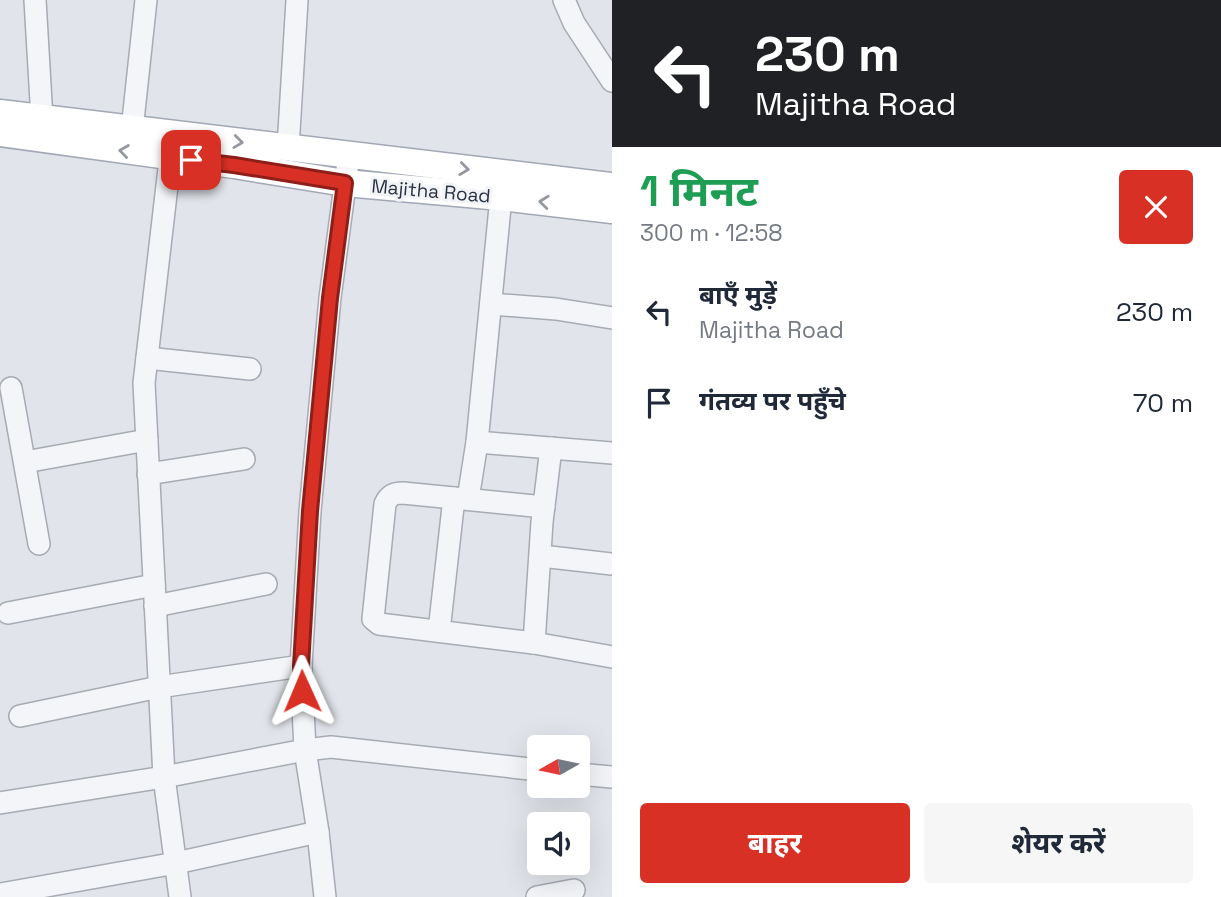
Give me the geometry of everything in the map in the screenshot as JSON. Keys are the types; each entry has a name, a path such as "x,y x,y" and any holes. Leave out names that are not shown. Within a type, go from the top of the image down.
{"main road":[{"name":"Majitha Road","path":"0,113 132,130 172,146 234,165 345,183 612,210"},
{"name":"Majitha Road","path":"0,134 172,146 288,148 612,186"}],"street":[{"path":"35,0 42,119"},
{"path":"132,130 146,0"},
{"path":"288,148 297,0"},
{"path":"564,0 574,23 612,81"},
{"path":"172,146 144,383 164,777 180,897"},
{"path":"325,897 305,750 301,666 310,511 330,298 349,155"},
{"path":"439,631 461,499 477,442 501,197"},
{"path":"491,304 555,309 612,318"},
{"path":"146,358 250,369"},
{"path":"11,388 39,544"},
{"path":"24,462 147,440"},
{"path":"477,442 612,453"},
{"path":"534,643 551,448"},
{"path":"148,474 244,459"},
{"path":"544,508 395,493 385,504 373,618 379,624 534,643 612,657"},
{"path":"541,556 612,564"},
{"path":"8,613 266,584"},
{"path":"20,716 159,687 301,666"},
{"path":"0,803 331,747 527,768"},
{"path":"590,775 612,777"},
{"path":"1,893 176,863 318,832"},
{"path":"537,897 574,890"}],"route":[{"path":"191,160 345,183 330,298 310,511 301,666 302,691"}]}
